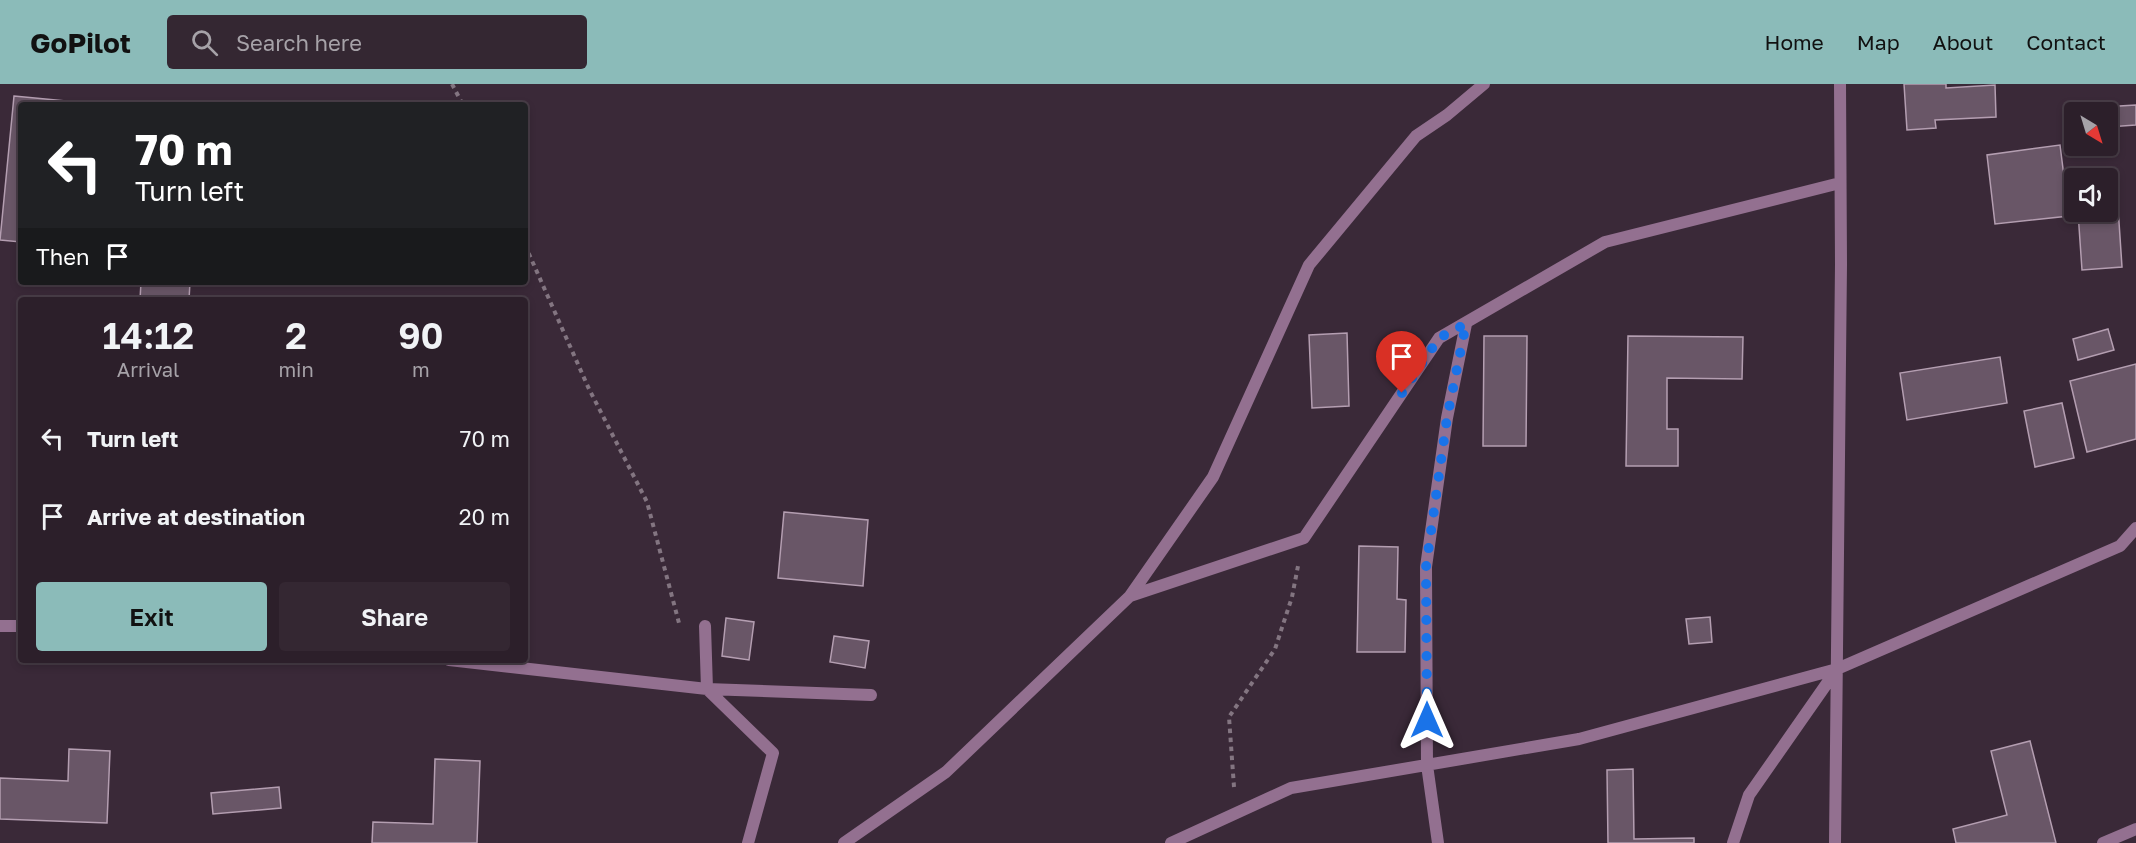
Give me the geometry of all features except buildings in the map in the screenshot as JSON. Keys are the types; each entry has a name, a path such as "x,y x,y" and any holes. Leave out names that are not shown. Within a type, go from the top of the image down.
{"street":[{"path":"844,843 946,772 1130,596 1213,477 1309,265 1416,136 1447,115 1484,84"},
{"path":"1835,843 1840,84"},
{"path":"1130,596 1304,538 1439,338 1605,242 1840,183"},
{"path":"1438,843 1427,765 1426,567 1447,418 1466,324"},
{"path":"1172,843 1291,788 1579,739 1837,669 2120,546 2136,528"},
{"path":"0,626 18,626"},
{"path":"705,626 707,689 773,753 748,843"},
{"path":"475,663 707,689 871,695"},
{"path":"1733,843 1749,795 1837,669"},
{"path":"2103,843 2136,829"}],"path":[{"path":"452,84 461,102"},
{"path":"528,252 589,388 647,502 681,633"},
{"path":"1227,817 1235,791 1229,717 1275,649 1292,597 1304,538"}],"route":[{"path":"1402,393 1439,338 1466,324 1447,418 1426,567 1427,720"}]}
